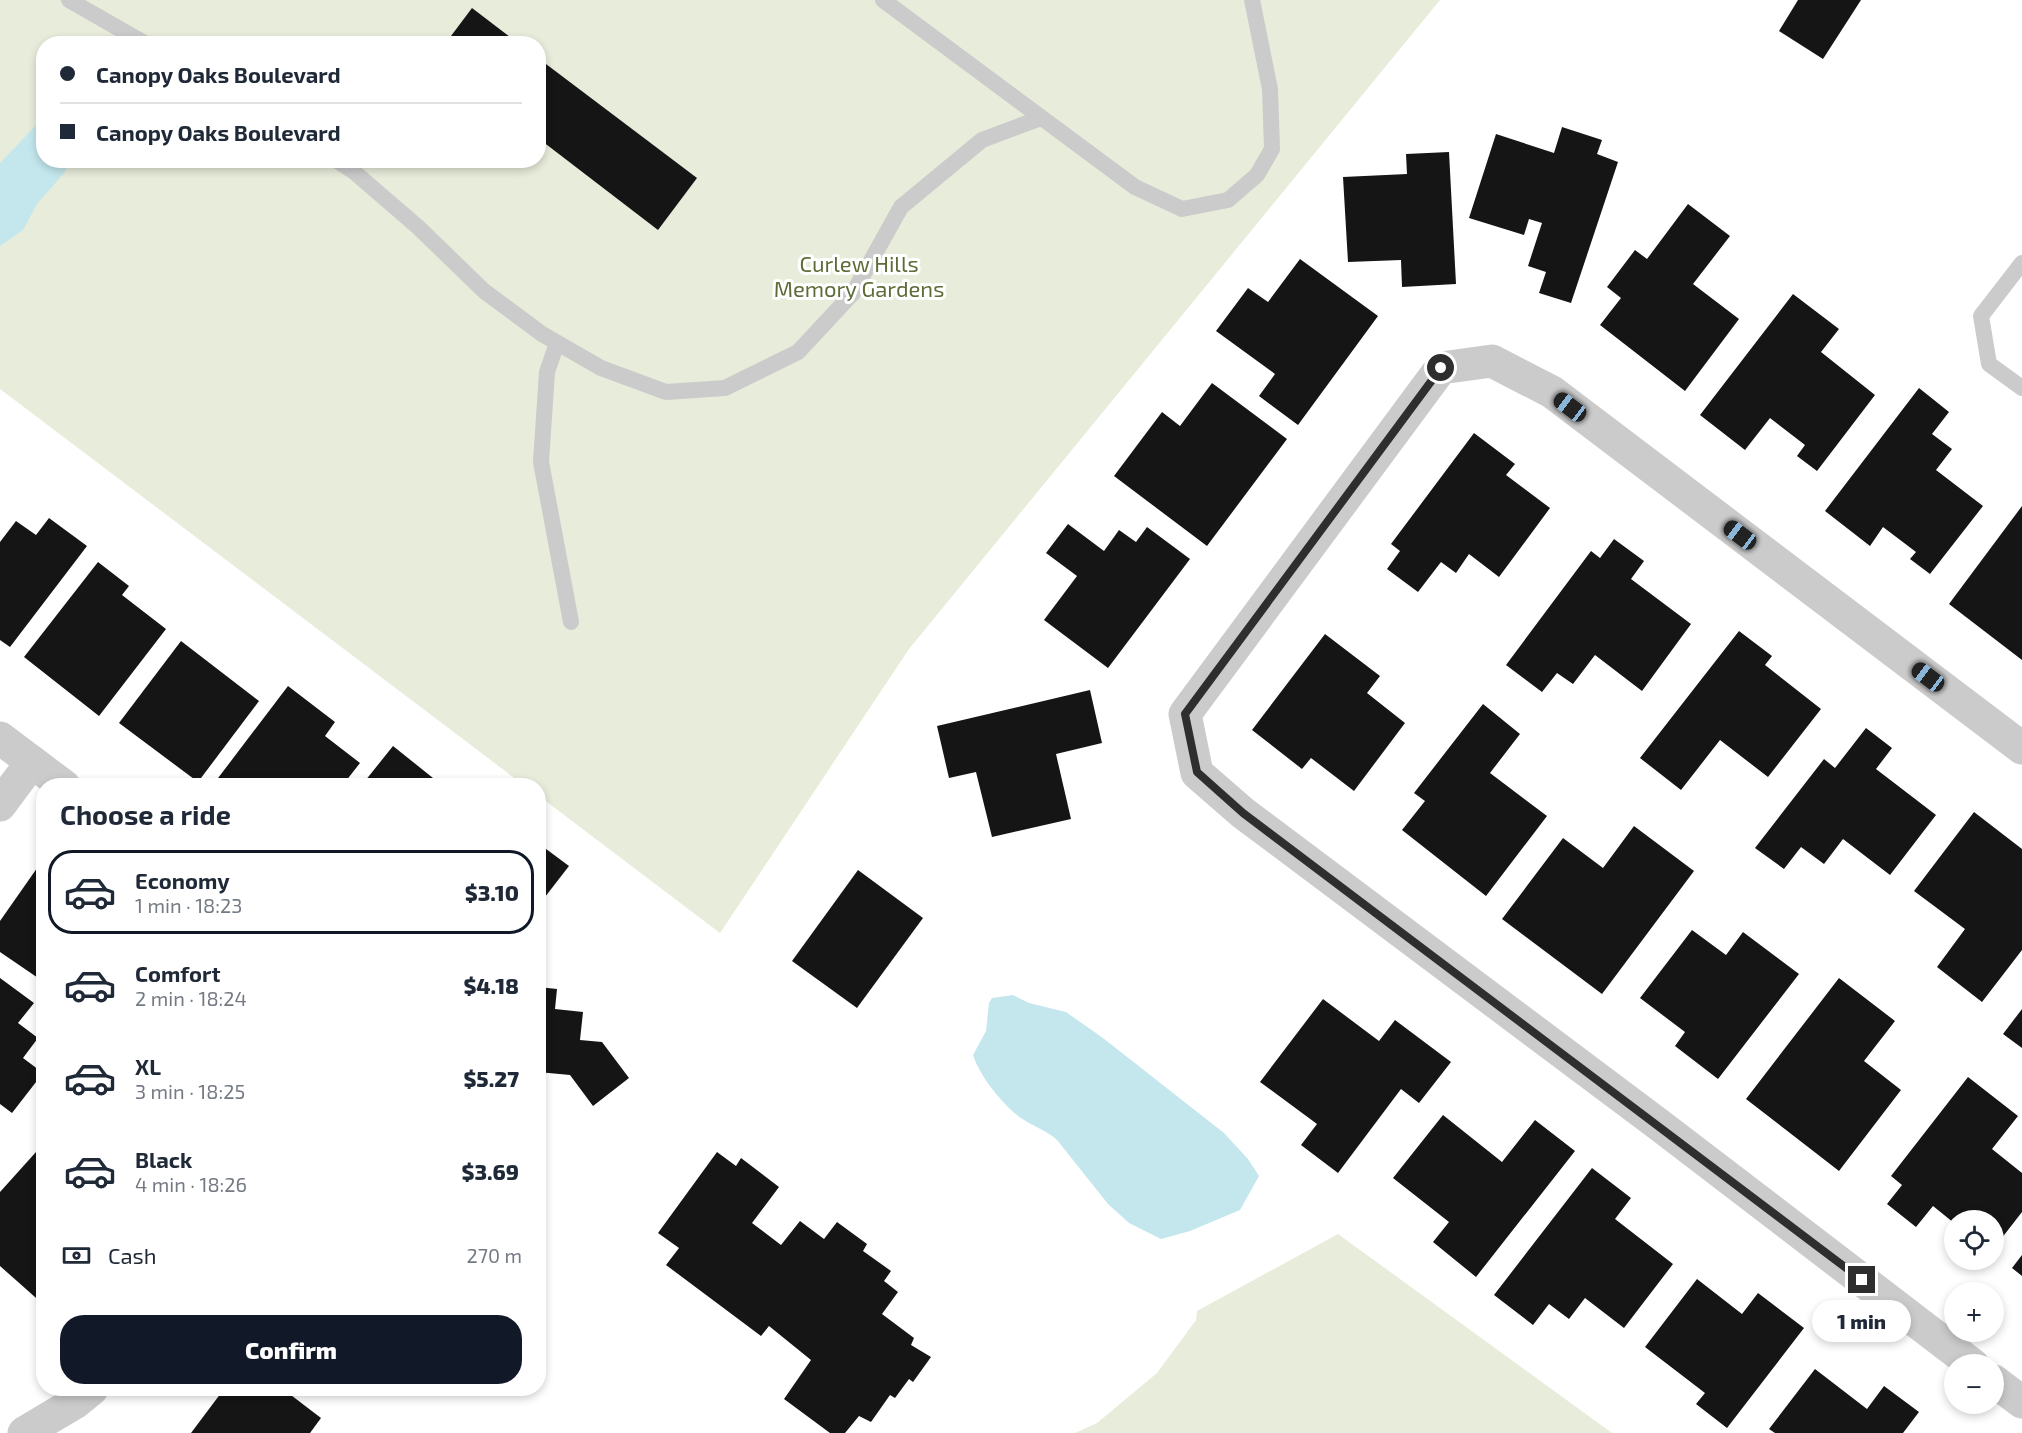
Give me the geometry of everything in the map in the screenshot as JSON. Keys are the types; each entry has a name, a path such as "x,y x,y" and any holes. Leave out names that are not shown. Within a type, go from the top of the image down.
{"street":[{"path":"1959,1354 1649,1117 1243,813 1197,772 1185,714 1441,368 1492,361 1552,392 2022,748"},
{"path":"0,738 53,778"},
{"path":"0,805 32,762"},
{"path":"2004,1388 2022,1402"},
{"path":"24,1433 83,1396"}],"lane":[{"path":"69,0 132,36"},
{"path":"883,0 1135,187 1182,209 1228,200 1257,175 1272,149 1270,89 1252,0"},
{"path":"348,168 418,226 484,291 557,343 601,368 666,392 725,388 798,352 853,293 901,207 982,140 1041,118"},
{"path":"2022,263 1981,316 1989,364 2022,388"},
{"path":"557,343 547,372 541,462 572,622"}],"green space":[{"name":"Curlew Hills Memory Gardens","path":"0,0 1440,0 909,649 720,933 546,801 546,778 514,778 0,389"},
{"path":"1338,1234 1612,1433 1075,1433 1097,1423 1157,1373 1196,1320 1197,1311"}],"water":[{"path":"36,125 36,168 66,168 37,204 23,230 0,246 0,163"},
{"path":"1013,995 1029,1003 1066,1012 1103,1038 1224,1133 1248,1159 1259,1176 1240,1210 1190,1231 1161,1239 1129,1223 1108,1204 1057,1140 1017,1115 1001,1100 976,1064 973,1055 986,1031 989,1003 992,998"}],"building":[{"path":"1798,0 1861,0 1823,59 1779,31"},
{"path":"472,8 509,36 451,36"},
{"path":"546,64 697,178 658,230 546,144"},
{"path":"1562,127 1602,140 1597,154 1618,162 1571,303 1539,293 1546,272 1528,266 1542,223 1529,219 1524,235 1469,218 1496,134 1554,153"},
{"path":"1449,152 1456,284 1402,287 1401,260 1348,262 1343,177 1407,174 1406,154"},
{"path":"1688,204 1730,236 1693,284 1739,319 1685,391 1600,325 1621,298 1607,287 1635,250 1647,259"},
{"path":"1300,259 1378,316 1298,425 1259,396 1275,374 1216,331 1248,288 1268,302"},
{"path":"1793,294 1839,329 1821,352 1875,395 1817,471 1797,456 1805,445 1770,418 1745,450 1700,415"},
{"path":"1212,383 1287,439 1207,546 1114,476 1162,412 1180,426"},
{"path":"1919,388 1949,412 1932,434 1952,449 1936,470 1983,506 1930,574 1910,559 1916,552 1883,527 1870,546 1825,511"},
{"path":"1474,433 1515,464 1506,475 1550,508 1499,577 1469,554 1456,573 1441,562 1418,592 1387,569 1400,551 1391,544"},
{"path":"2022,506 2022,660 1949,604"},
{"path":"49,518 87,546 10,647 0,640 0,542 16,521 36,535"},
{"path":"1068,524 1104,551 1119,530 1136,542 1147,527 1190,559 1108,668 1044,620 1077,576 1046,553"},
{"path":"1614,539 1644,561 1631,579 1691,624 1642,691 1595,655 1573,684 1557,673 1542,692 1506,665 1591,551 1600,558"},
{"path":"98,562 129,586 122,595 166,629 99,716 24,657"},
{"path":"1739,631 1772,656 1765,665 1821,709 1768,777 1720,740 1681,790 1640,758"},
{"path":"1325,634 1380,676 1367,693 1405,723 1354,791 1311,758 1302,769 1252,730"},
{"path":"181,641 259,701 201,778 193,778 119,723"},
{"path":"288,686 335,722 325,736 360,763 348,778 218,778"},
{"path":"1090,690 1102,743 1056,754 1071,819 992,837 976,772 949,778 937,726"},
{"path":"1483,704 1520,734 1490,773 1547,816 1486,896 1402,830 1425,801 1414,793"},
{"path":"1866,728 1892,748 1876,769 1936,815 1890,875 1843,839 1824,864 1801,847 1784,869 1755,848 1824,759 1835,768"},
{"path":"393,746 433,778 367,778"},
{"path":"1974,812 2022,849 2022,950 1982,1002 1937,967 1965,929 1914,891"},
{"path":"1634,826 1694,871 1602,994 1502,919 1563,838 1603,868"},
{"path":"546,849 569,866 546,896"},
{"path":"36,870 36,977 0,952 0,921"},
{"path":"858,870 923,918 857,1008 792,961"},
{"path":"1692,930 1726,955 1743,932 1799,974 1718,1079 1675,1046 1685,1032 1640,998"},
{"path":"0,978 34,1003 18,1023 36,1036 36,1041 23,1058 36,1068 36,1082 12,1113 0,1104"},
{"path":"1839,978 1895,1021 1864,1061 1901,1090 1839,1171 1746,1099"},
{"path":"546,988 557,989 555,1009 583,1012 580,1040 602,1042 629,1078 593,1106 570,1075 546,1073"},
{"path":"1323,999 1379,1041 1395,1020 1451,1062 1419,1103 1401,1089 1338,1173 1301,1145 1317,1124 1260,1082"},
{"path":"2022,1009 2022,1048 2003,1034"},
{"path":"1968,1077 2018,1116 1992,1149 2022,1173 2022,1212 2004,1235 2004,1210 1944,1210 1944,1215 1933,1206 1916,1227 1887,1204 1902,1185 1891,1176"},
{"path":"1443,1115 1502,1162 1535,1120 1575,1151 1476,1277 1433,1242 1449,1222 1393,1178"},
{"path":"36,1152 36,1298 0,1266 0,1192"},
{"path":"717,1152 736,1166 741,1158 779,1187 752,1223 781,1245 800,1221 824,1239 837,1222 867,1244 863,1251 891,1271 884,1281 898,1292 882,1314 914,1338 911,1345 931,1357 913,1382 909,1379 895,1398 890,1395 871,1422 859,1416 845,1433 830,1433 784,1399 811,1360 769,1326 761,1336 666,1265 679,1248 658,1233"},
{"path":"1592,1168 1631,1198 1615,1219 1673,1264 1624,1328 1585,1298 1569,1319 1549,1304 1533,1325 1494,1295"},
{"path":"2022,1255 2022,1276 2012,1268"},
{"path":"1697,1279 1742,1314 1758,1293 1804,1328 1727,1428 1696,1404 1705,1393 1645,1347"},
{"path":"1815,1369 1867,1409 1884,1386 1919,1412 1903,1433 1775,1433 1769,1429"},
{"path":"219,1396 292,1396 321,1418 310,1433 191,1433"}],"route":[{"path":"1441,368 1185,714 1197,772 1243,813 1862,1280"}]}
